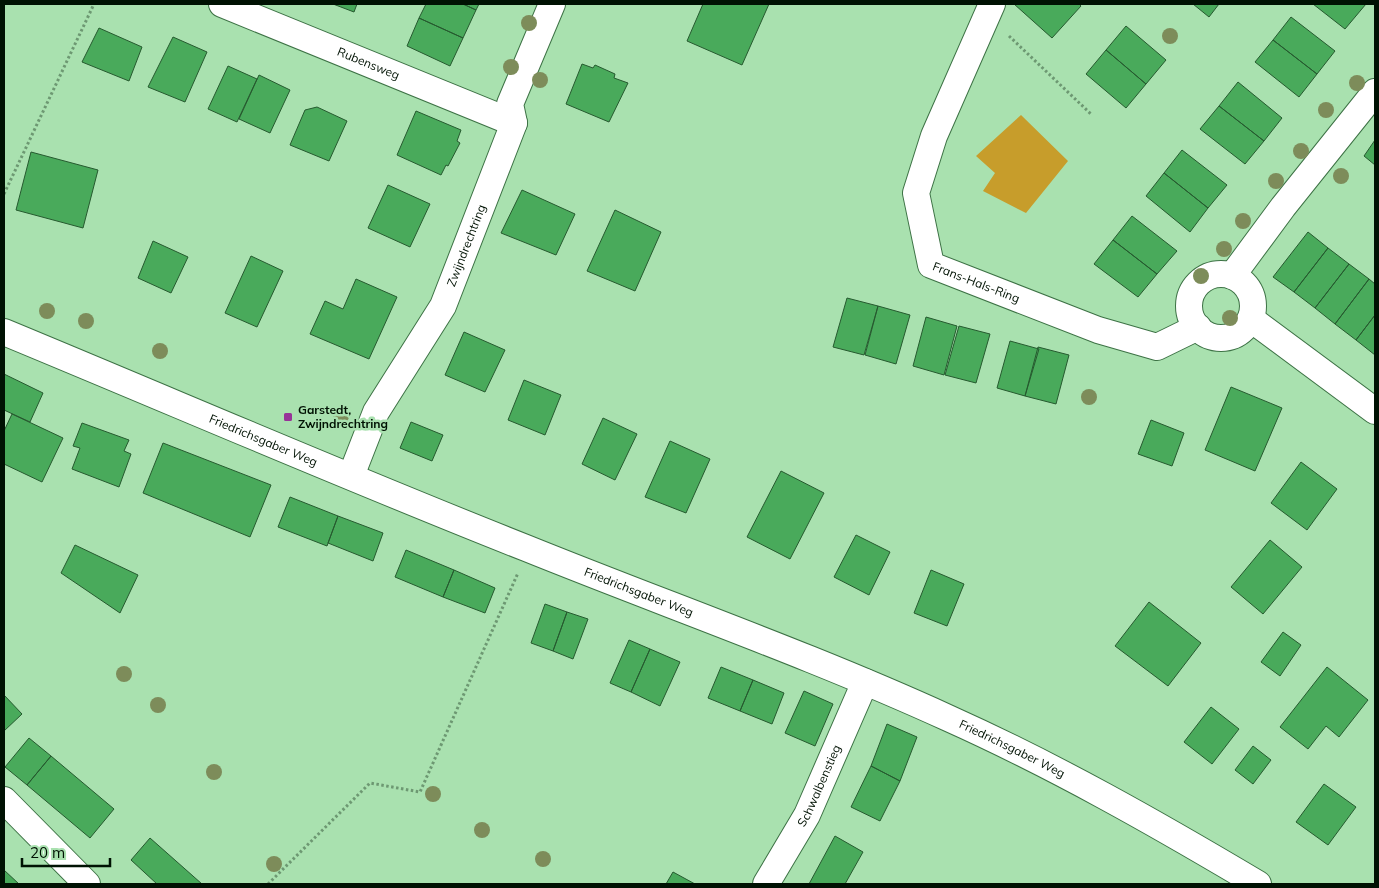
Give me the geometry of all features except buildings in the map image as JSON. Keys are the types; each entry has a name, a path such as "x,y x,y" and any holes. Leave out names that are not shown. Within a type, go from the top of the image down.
{"street":[{"name":"Rubensweg","path":"222,4 514,123"},
{"name":"Zwijndrechtring","path":"350,476 376,412 442,306 514,123 510,104 552,4"},
{"name":"Frans-Hals-Ring","path":"989,9 934,136 916,193 931,265 1098,330 1157,347 1198,328"},
{"path":"1232,276 1375,92"},
{"path":"1211,276 1232,276 1241,281 1252,298 1251,319 1237,334 1227,337 1216,338 1198,328 1192,319 1190,308 1190,298 1195,288 1211,276"},
{"path":"1251,319 1375,411"},
{"name":"Friedrichsgaber Weg","path":"4,332 529,550 668,602 949,718 1049,766 1167,830 1258,884"},
{"name":"Schwalbenstieg","path":"766,884 807,815 865,682"},
{"path":"4,800 87,884"}],"path":[{"path":"4,194 94,4"},
{"path":"989,9 1092,116"},
{"path":"268,884 370,783 420,792 529,550"}],"shaded area":[{"path":"1021,115 1068,161 1026,213 983,191 995,173 976,156"}],"place":[{"name":"Garstedt, Zwijndrechtring","path":"288,417"}]}
